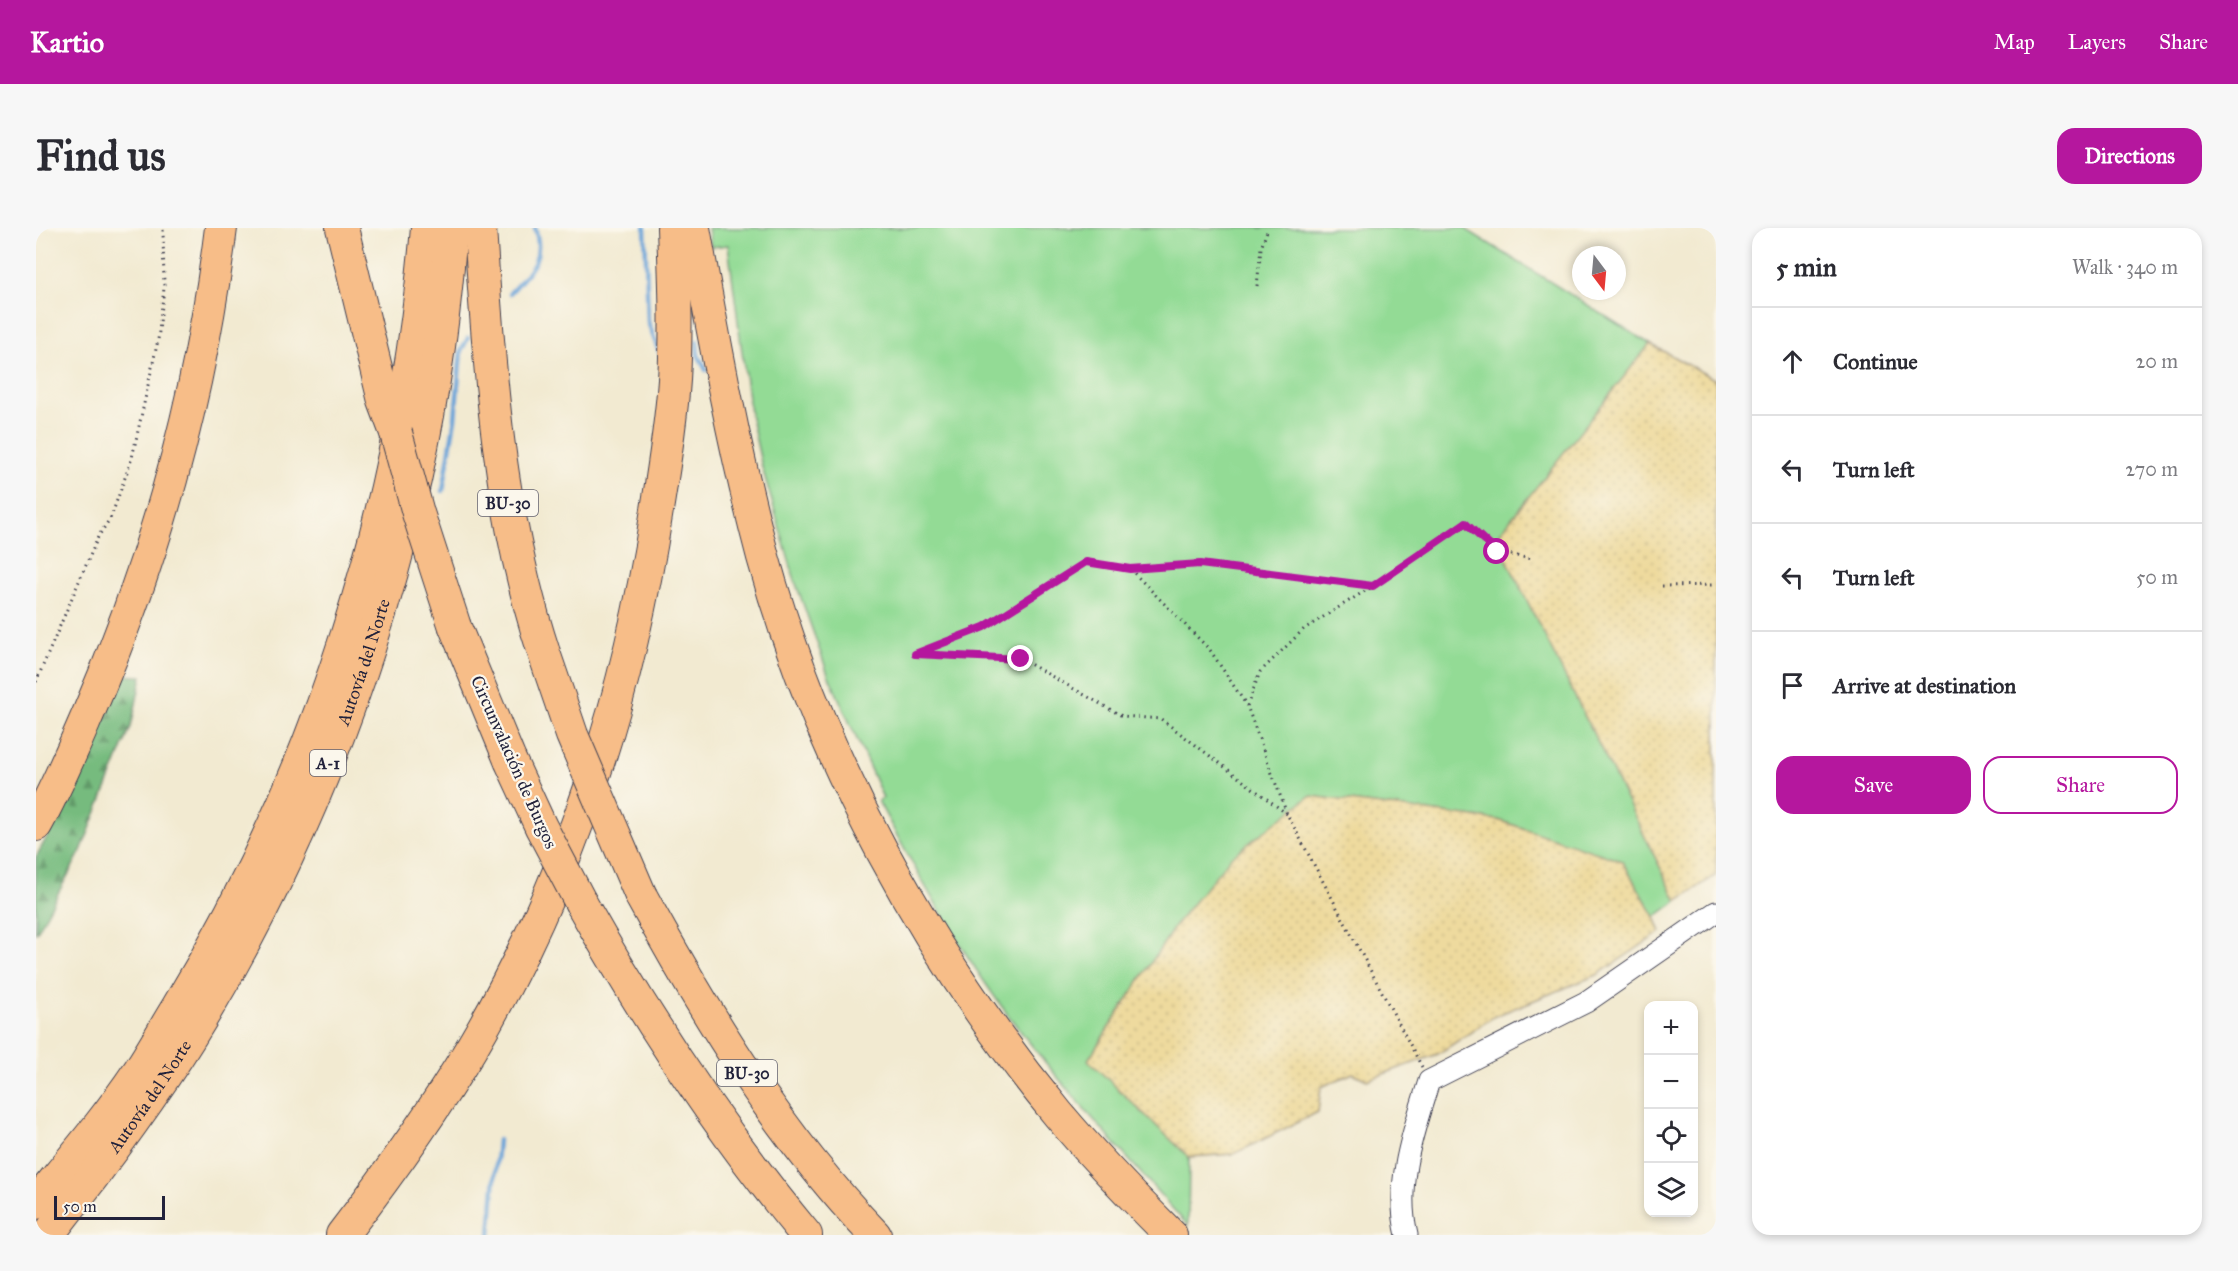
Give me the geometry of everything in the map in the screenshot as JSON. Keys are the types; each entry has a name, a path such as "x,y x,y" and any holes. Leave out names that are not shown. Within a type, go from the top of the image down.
{"highway":[{"path":"36,825 55,790 107,669 149,557 195,385 221,228"},
{"path":"342,228 384,400 396,433"},
{"name":"Circunvalación de Burgos","path":"358,228 364,271 396,433 418,513 455,627 510,760 541,827 624,980 740,1152 806,1235"},
{"name":"Autovía del Norte","path":"36,1203 138,1072 206,961 282,809 307,749 357,605 391,477 415,338 427,228"},
{"name":"Autovía del Norte","path":"48,1235 131,1125 190,1037 233,963 263,904 299,830 328,761 378,619 399,545 431,397 441,328 451,228"},
{"name":"BU-30","path":"480,228 485,308 502,472 518,558 544,653 572,735 641,896 724,1041 806,1156 847,1206 875,1235"},
{"path":"342,1235 387,1177 473,1045 509,980 541,913 586,802 610,728 632,646 648,568 664,464 674,380 676,285 673,228"},
{"path":"694,228 719,364 764,558 807,687 860,808 917,911 980,1011 1059,1114 1106,1168 1171,1235"}],"street":[{"path":"1407,1235 1403,1199 1405,1167 1429,1081 1586,1002 1716,912"}],"path":[{"path":"36,682 98,537 111,517 132,458 158,340 164,288 163,228"},
{"path":"1257,286 1261,248 1268,228"},
{"path":"1247,706 1260,672 1304,629 1373,586 1465,523 1497,552 1532,559"},
{"path":"1287,814 1161,719 1122,716 1021,659 915,654 984,627 1086,562 1130,569 1200,564 1373,586"},
{"path":"1130,569 1210,650 1247,706 1287,814 1429,1081"},
{"path":"1662,586 1716,585"}],"green space":[{"path":"708,228 1464,228 1572,295 1572,300 1579,300 1650,344 1496,538 1677,901 1655,917 1622,861 1498,820 1310,796 1231,858 1177,923 1088,1060 1189,1157 1188,1226 1073,1096 1008,1015 955,937 878,801 883,798 828,674 795,581 762,467 750,413 728,245 711,247"},
{"path":"117,675 142,676 131,727 81,851 36,934 36,857 61,811"}],"sand":[{"path":"1650,344 1716,380 1716,875 1677,901 1496,538"},
{"path":"1310,796 1498,820 1622,861 1655,917 1661,932 1597,975 1495,1016 1438,1054 1367,1080 1353,1073 1321,1087 1318,1112 1234,1154 1189,1157 1088,1060 1177,923 1231,857"}],"waterway":[{"path":"510,293 529,271 537,257 538,239 535,228"},
{"path":"645,228 648,322 661,357"},
{"path":"443,491 455,419 461,351 468,338"},
{"path":"697,341 698,355 706,370"},
{"path":"490,1235 498,1140"}],"route":[{"path":"1021,659 915,654 984,627 1086,562 1130,569 1200,564 1373,586 1465,523 1497,552"}]}
